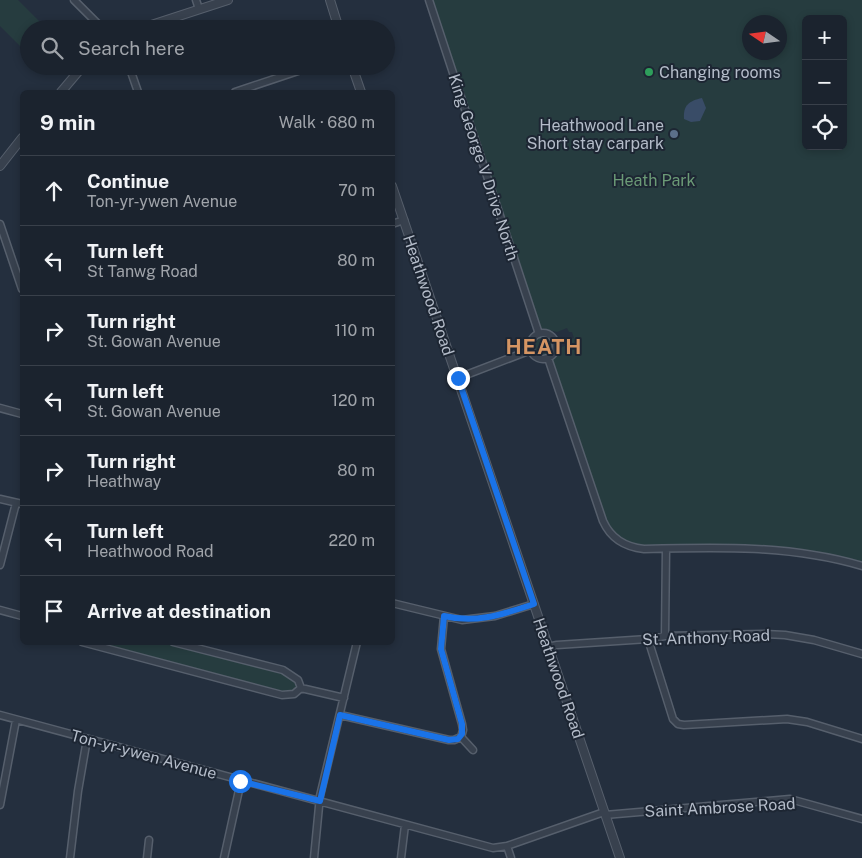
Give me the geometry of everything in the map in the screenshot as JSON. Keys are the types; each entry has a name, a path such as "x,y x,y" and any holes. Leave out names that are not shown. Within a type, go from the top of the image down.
{"street":[{"path":"74,0 94,20"},
{"path":"196,0 199,10"},
{"path":"167,20 228,0"},
{"path":"330,0 336,20"},
{"name":"King George V Drive North","path":"429,0 539,334"},
{"path":"62,90 75,75"},
{"path":"132,75 137,90"},
{"path":"241,90 285,75"},
{"path":"355,75 360,90"},
{"path":"0,166 20,141"},
{"name":"Heathwood Road","path":"395,194 620,858"},
{"path":"395,223 404,220"},
{"path":"0,224 20,283"},
{"path":"539,334 550,336 554,341 555,350 548,358 539,358 531,350 532,339 539,334"},
{"path":"458,378 531,350"},
{"path":"548,358 606,528 616,539 629,546 644,549 780,551 825,557 862,566"},
{"path":"0,408 20,413"},
{"path":"0,499 19,504 0,565"},
{"path":"665,636 666,549"},
{"path":"395,604 462,620 505,614 534,604"},
{"path":"0,610 20,615"},
{"path":"340,715 449,740 460,737 463,730 462,724 441,649 444,616"},
{"name":"St. Anthony Road","path":"548,647 665,636 738,633 785,635 825,643 862,654"},
{"path":"648,639 673,719 678,724 787,719 807,722 862,739"},
{"path":"93,645 282,696 294,694 302,688"},
{"path":"185,645 283,670 298,680 302,688"},
{"path":"314,858 320,801 356,645"},
{"path":"302,688 344,698"},
{"name":"Ton-yr-ywen Avenue","path":"0,715 493,848 507,846 605,813"},
{"path":"0,806 2,784 16,720"},
{"path":"460,737 473,750"},
{"path":"70,858 78,790 87,739"},
{"path":"224,858 240,781"},
{"name":"Saint Ambrose Road","path":"605,813 790,799 862,819"},
{"path":"401,858 405,825"},
{"path":"147,858 149,840"},
{"path":"507,846 512,858"}],"green space":[{"path":"0,0 18,0 38,20 20,20 20,46 0,26"},
{"name":"Heath Park","path":"431,0 862,0 862,564 822,555 640,547 619,539 607,525 551,359 562,347 572,343 571,339 574,338 572,332 569,332 567,328 557,332 540,328"},
{"path":"543,336 550,339 553,346 550,353 543,356 536,353 533,346 536,339"},
{"path":"99,645 172,645 286,674 294,680 297,688 295,691 288,693"}],"water":[{"path":"702,98 706,108 700,121 691,122 684,119 688,104"}],"place":[{"name":"Changing rooms","path":"649,72"},
{"name":"Heathwood Lane Short stay carpark","path":"674,134"}],"district":[{"name":"HEATH","path":"544,347"}],"route":[{"path":"240,781 320,801 340,715 449,740 458,739 462,734 462,724 441,649 444,616 462,620 480,619 505,614 534,604 458,378"}]}
